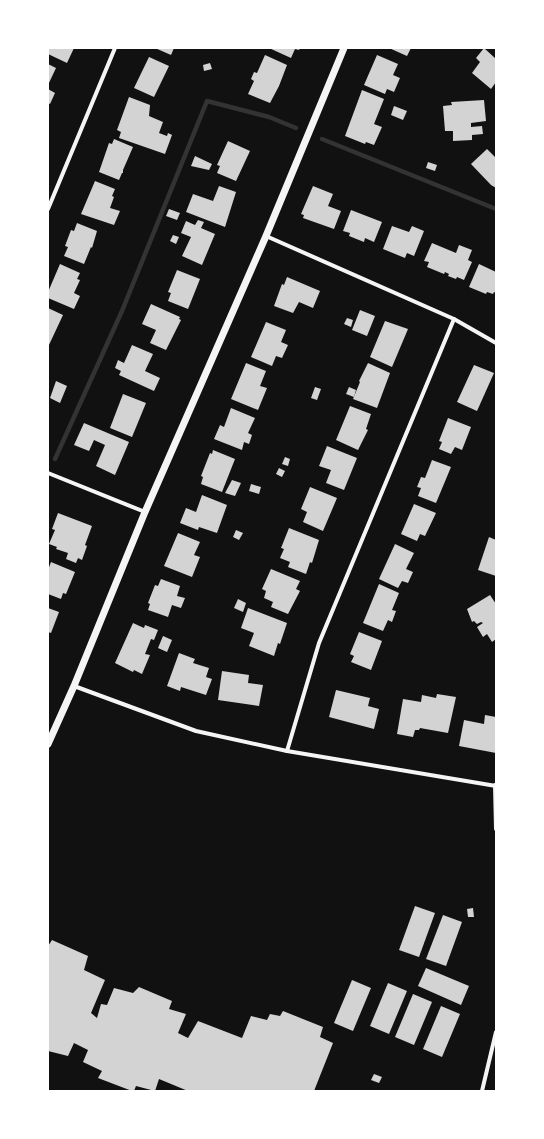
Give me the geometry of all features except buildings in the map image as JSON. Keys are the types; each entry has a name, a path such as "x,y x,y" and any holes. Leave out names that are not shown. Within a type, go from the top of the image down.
{"street":[{"path":"48,209 115,48"},
{"path":"48,744 74,686 145,512 266,236 344,48"},
{"path":"266,236 454,319 496,343"},
{"path":"287,751 319,643 454,319"},
{"path":"48,472 145,512"},
{"path":"74,686 196,731 287,751 495,786 496,829"},
{"path":"482,1091 496,1032"}],"waterway":[{"path":"55,459 122,311 207,101 269,117 296,128"},
{"path":"322,139 496,209"}]}
